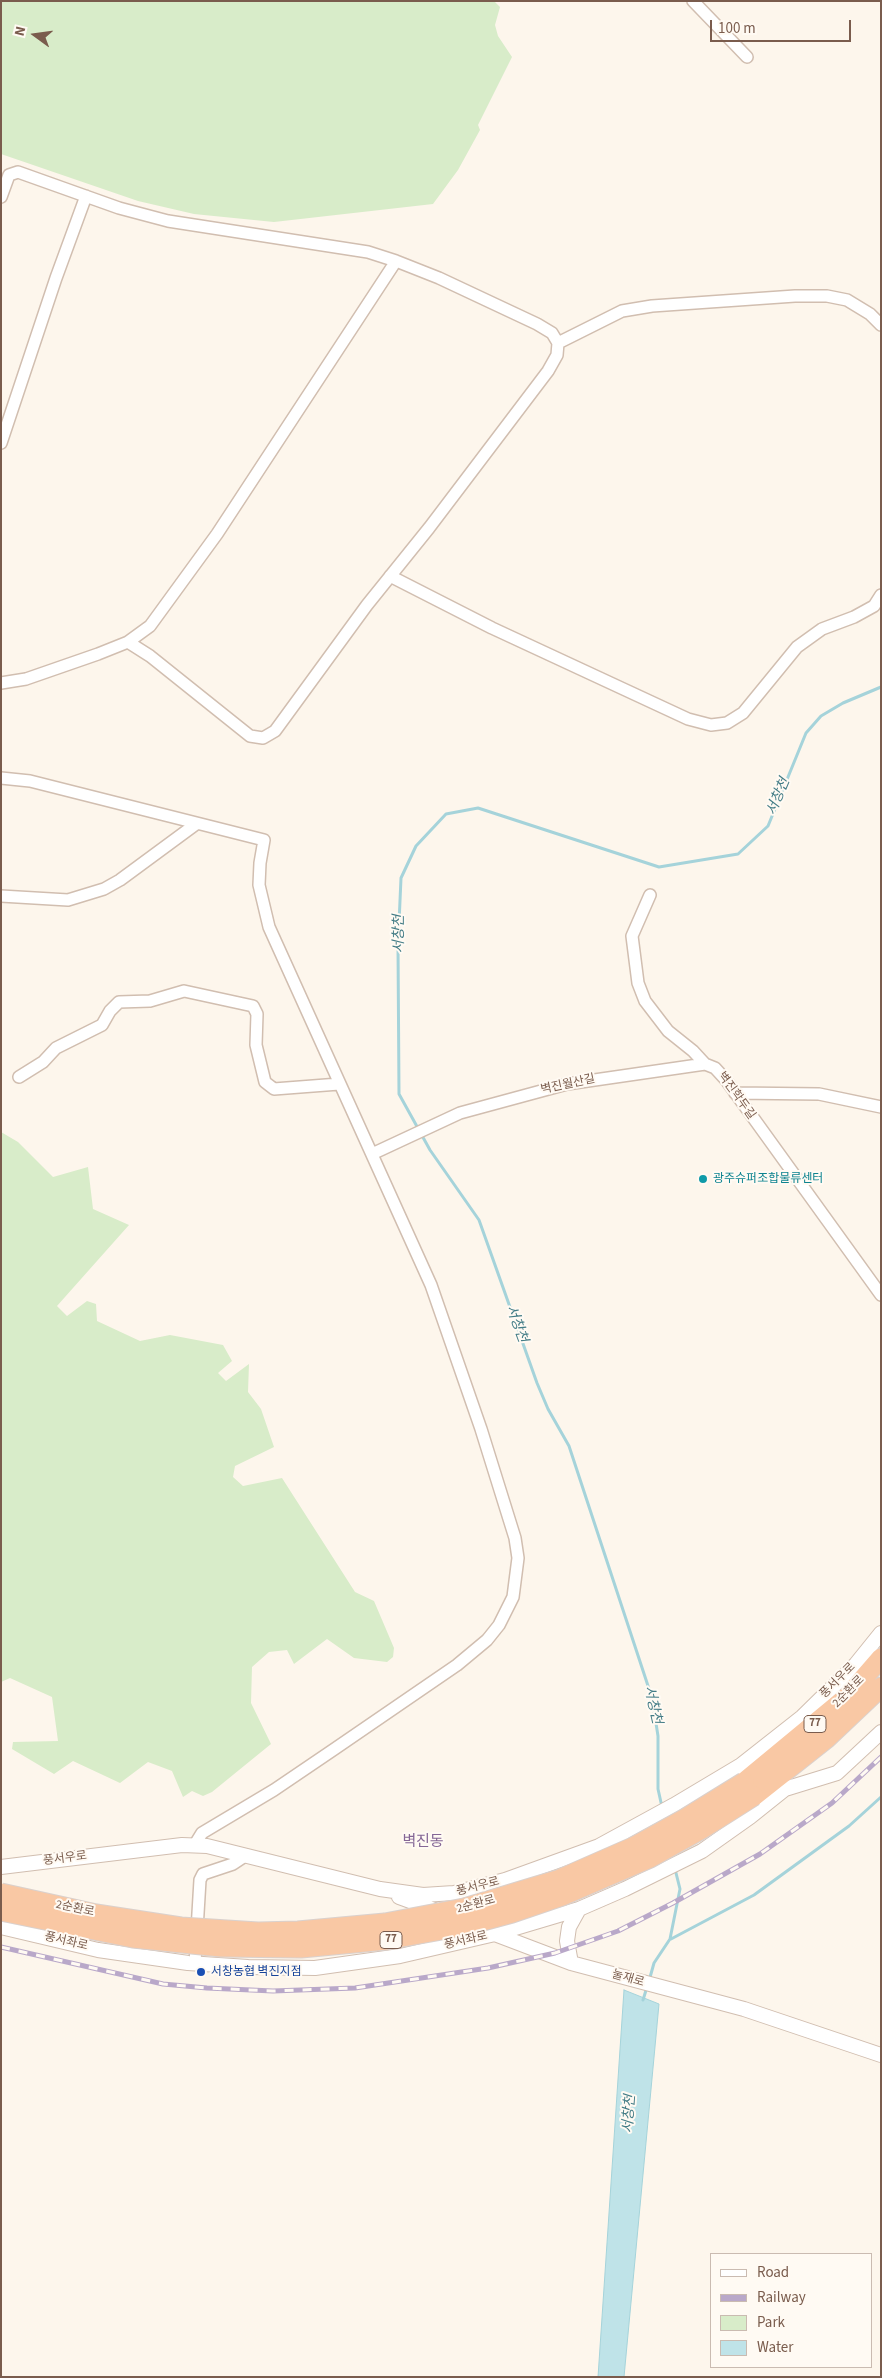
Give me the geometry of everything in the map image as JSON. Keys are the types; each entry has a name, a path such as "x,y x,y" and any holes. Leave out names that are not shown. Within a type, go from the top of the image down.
{"highway":[{"name":"2순환로","path":"1,1911 108,1934 212,1947 301,1948 386,1940 464,1926 512,1913 562,1896 650,1858 702,1829 749,1789 848,1696 881,1658"},
{"name":"2순환로","path":"1,1893 96,1914 181,1927 249,1931 298,1931 385,1923 464,1908 560,1880 749,1789 826,1739 881,1687"}],"street":[{"path":"693,1 748,57"},
{"path":"1,196 9,175 18,172 119,208 168,220 368,252 396,261 537,324 552,333 558,343 557,355 548,371 390,576 276,731 263,738 250,736 150,656 128,642"},
{"path":"1,443 56,278 86,196"},
{"path":"1,684 26,679 128,642 150,626 217,534 396,261"},
{"path":"558,343 622,311 652,306 795,296 827,296 847,300 870,314 881,325"},
{"path":"390,576 492,628 688,719 711,725 727,723 743,713 797,647 822,629 854,617 874,606 881,595"},
{"path":"1,778 30,781 264,840 259,885 269,927 441,1312 510,1517 518,1558 510,1608 494,1632 457,1665 274,1790 202,1833 194,1846"},
{"path":"1,896 68,900 104,889 120,880 196,824"},
{"name":"벽진학두길","path":"650,895 632,936 638,983 645,1001 668,1032 693,1051 705,1064 715,1068 735,1092 881,1295"},
{"path":"19,1077 43,1062 56,1048 102,1025 110,1011 119,1002 150,1000 184,991 253,1006 257,1014 256,1045 265,1082 274,1089 339,1084"},
{"name":"벽진월산길","path":"372,1154 460,1113 567,1084 705,1064"},
{"path":"735,1092 818,1094 881,1107"},
{"name":"풍서우로","path":"1,1867 158,1847 207,1846 380,1889 423,1894 444,1894 505,1880 599,1846 674,1806 740,1765 802,1717 856,1664 881,1633"},
{"name":"풍서좌로","path":"1,1927 98,1950 195,1963 248,1967 315,1968 400,1956 495,1934 560,1915 625,1890 685,1860 750,1817 785,1789 837,1773 881,1732"},
{"path":"195,1963 200,1880 203,1874 233,1864 245,1856"},
{"path":"560,1915 542,1910 539,1892 544,1872 563,1859"},
{"path":"461,1921 459,1913 460,1903 465,1897 482,1886"},
{"name":"눌재로","path":"380,1889 571,1963 670,1991 744,2009 881,2055"},
{"path":"571,1963 567,1940 568,1927 579,1909"}],"green space":[{"path":"1,1 494,1 500,7 495,25 498,36 512,57 478,125 480,130 458,170 433,204 274,222 194,214 138,201 1,154"},
{"path":"1,1132 18,1142 53,1177 88,1167 93,1209 129,1225 57,1306 67,1316 87,1301 96,1304 97,1321 140,1341 170,1335 223,1345 232,1361 218,1373 226,1381 249,1364 248,1392 261,1409 274,1447 235,1466 233,1477 243,1486 282,1478 355,1592 374,1601 394,1648 393,1657 387,1662 354,1658 327,1639 294,1664 287,1650 269,1652 252,1667 251,1703 271,1744 212,1792 203,1796 192,1791 183,1797 172,1771 148,1762 120,1783 73,1761 54,1774 12,1749 13,1742 58,1741 52,1697 10,1678 1,1682"}],"water":[{"path":"624,1990 659,2004 624,2377 598,2377"}],"waterway":[{"name":"서창천","path":"662,1807 658,1789 658,1736 652,1698 569,1446 548,1409 537,1383 479,1220 430,1150 399,1094 398,946 401,878 416,846 446,814 478,808 659,867 738,854 768,826 806,733 821,716 843,703 881,687"},
{"path":"671,1939 754,1895 849,1826 881,1797"},
{"name":"서창천","path":"649,1981 654,1963 670,1939 680,1889 675,1869"},
{"name":"서창천","path":"643,2000 647,1987"}],"railway":[{"path":"1,1947 163,1984 273,1991 355,1988 488,1968 555,1953 618,1931 673,1903 760,1854 832,1803 881,1757"}],"place":[{"name":"광주슈퍼조합물류센터","path":"703,1179"},
{"name":"서창농협 벽진지점","path":"201,1972"}],"district":[{"name":"벽진동","path":"423,1843"}]}
